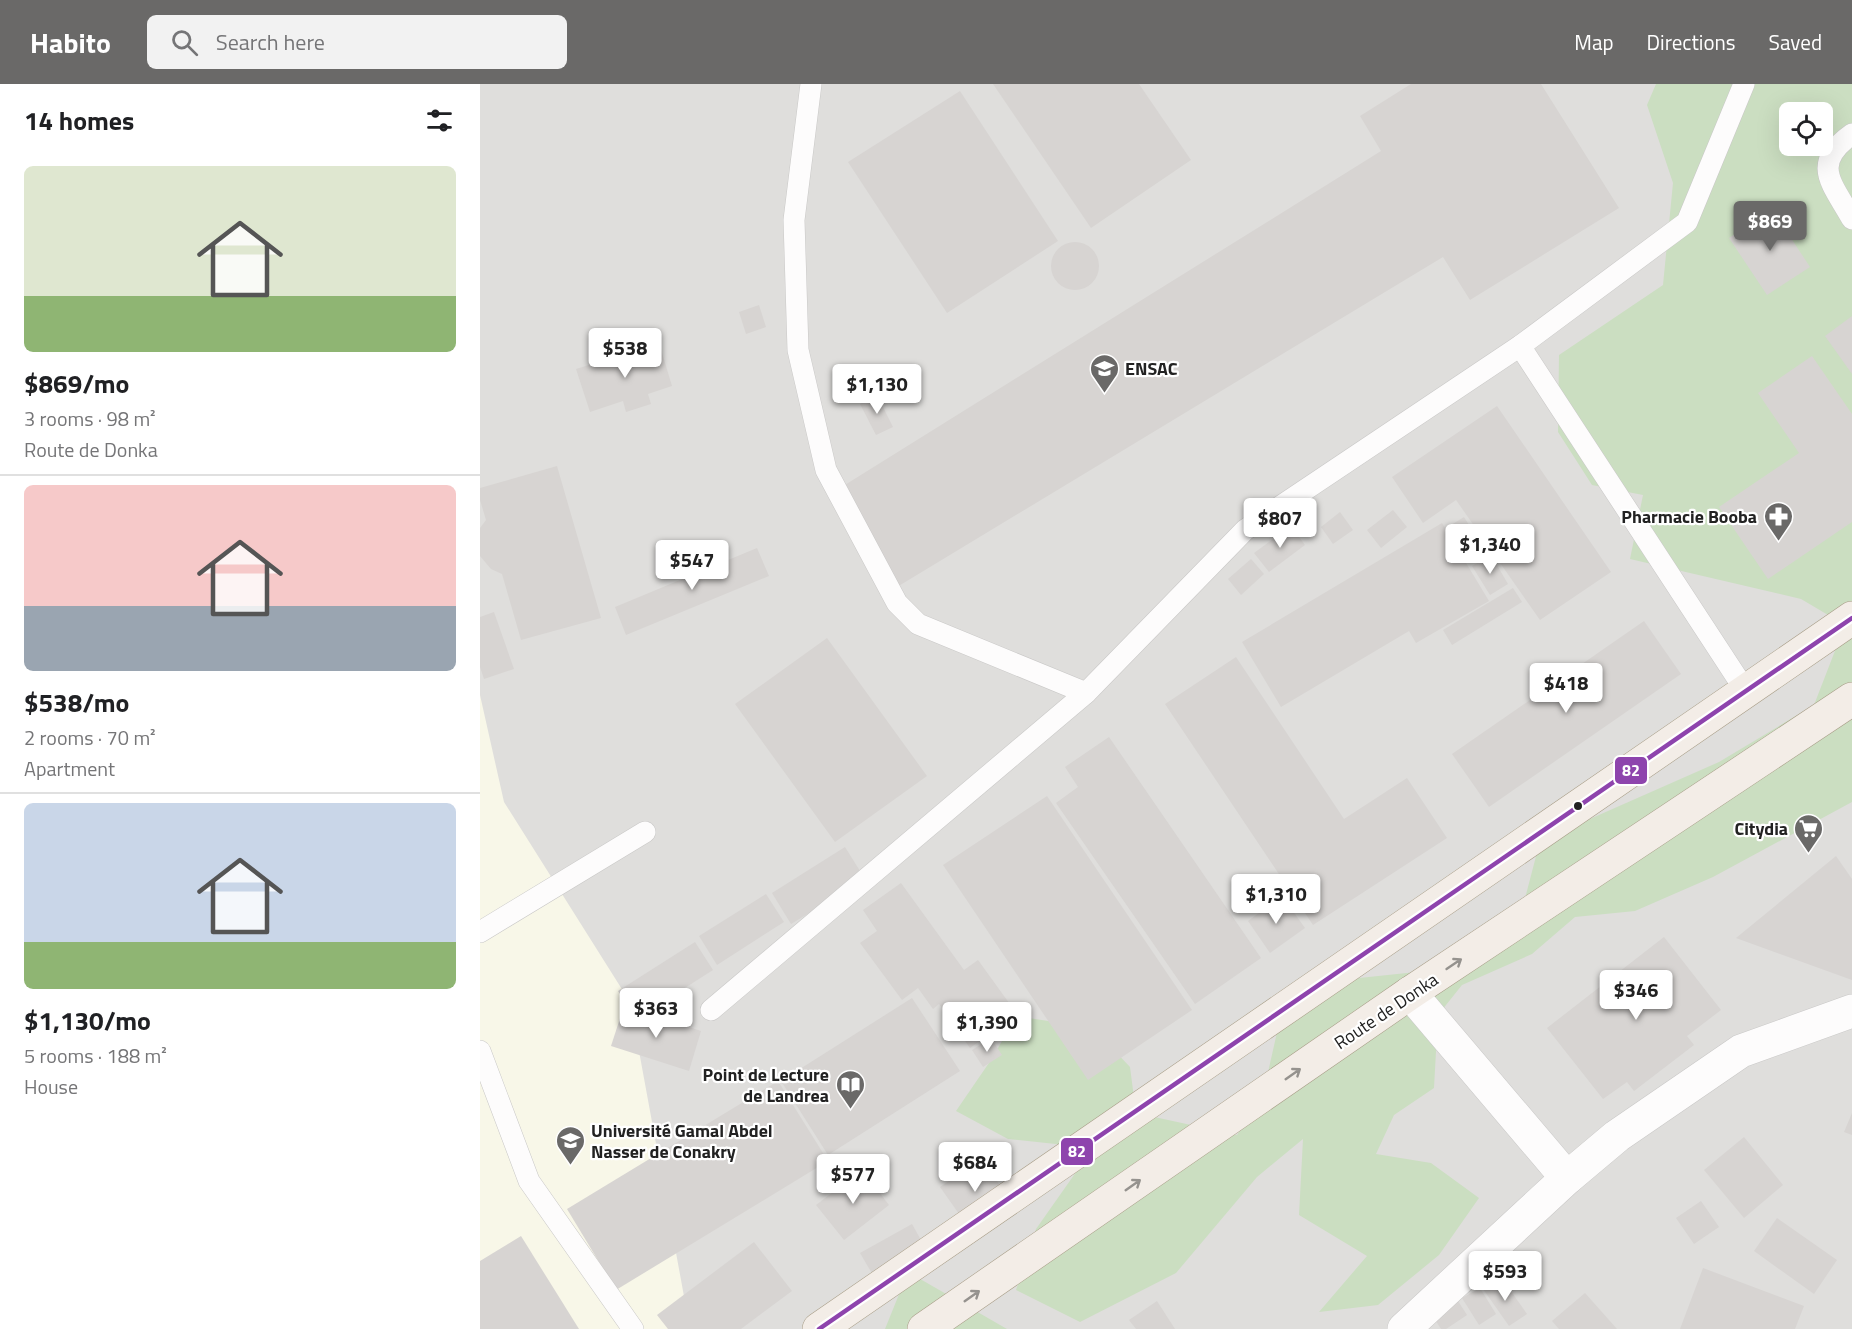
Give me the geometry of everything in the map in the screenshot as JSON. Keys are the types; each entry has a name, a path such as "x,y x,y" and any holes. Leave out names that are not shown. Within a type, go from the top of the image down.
{"main road":[{"path":"819,1329 1852,618"},
{"name":"Route de Donka","path":"924,1329 1410,993 1852,699"}],"street":[{"path":"1410,993 1567,1178"},
{"path":"1404,1329 1567,1178 1617,1136 1741,1051 1852,1011"}],"lane":[{"path":"811,84 794,220 798,351 826,470 897,603 918,624 1086,693"},
{"path":"711,1010 1086,693 1245,530 1520,346 1688,222 1744,84"},
{"path":"1852,134 1835,146 1829,159 1828,176 1852,219"},
{"path":"1520,346 1745,690"},
{"path":"480,932 645,832"},
{"path":"480,1051 529,1181 633,1329"}],"shaded area":[{"path":"480,84 1852,84 1852,1329 480,1329"},
{"name":"Université Gamal Abdel Nasser de Conakry","path":"480,695 504,802 630,1002 690,1329 480,1329"}],"green space":[{"path":"1656,84 1852,84 1852,802 1713,877 1635,911 1575,917 1532,954 1462,985 1438,1015 1434,1088 1394,1115 1376,1154 1431,1163 1479,1198 1439,1255 1378,1305 1319,1312 1367,1256 1299,1215 1303,1139 1257,1177 1176,1273 1080,1322 1016,1290 1036,1229 1093,1148 1008,1139 956,1111 993,1057 1016,1016 1093,1028 1130,1067 1136,1113 1237,1135 1264,1090 1280,1019 1331,981 1416,972 1523,906 1540,841 1719,762 1814,705 1845,625 1801,599 1630,559 1643,495 1592,485 1558,432 1559,355 1663,285 1673,183 1647,105"},
{"path":"908,1272 1007,1329 885,1329"}],"building":[{"path":"993,84 1139,84 1191,160 1091,228"},
{"name":"ENSAC","path":"1411,84 1541,84 1619,208 1470,300 1443,257 897,587 840,488 1381,151 1360,116"},
{"path":"960,91 1058,241 947,313 848,162"},
{"path":"1772,209 1810,267 1767,295 1729,238"},
{"path":"1070,242 1080,242 1092,249 1099,261 1099,271 1092,283 1080,290 1070,290 1055,279 1051,271 1051,261 1062,246"},
{"path":"759,305 766,327 746,334 739,312"},
{"path":"1852,316 1852,374 1825,336"},
{"path":"659,343 672,386 648,394 651,404 626,412 623,401 590,412 576,369"},
{"path":"1812,356 1852,414 1852,522 1768,579 1719,507 1799,453 1758,393"},
{"path":"877,395 893,427 876,435 860,404"},
{"path":"1497,406 1611,572 1540,620 1456,500 1423,523 1392,477"},
{"path":"557,466 601,618 521,640 502,574 491,569 480,556 480,528 486,520 480,500 480,488"},
{"path":"1393,510 1407,527 1381,548 1367,530"},
{"path":"1340,512 1353,530 1333,544 1321,527"},
{"path":"1464,517 1485,551 1469,560 1448,527"},
{"path":"1442,523 1489,601 1416,643 1409,631 1281,707 1242,642"},
{"path":"1291,526 1305,545 1269,572 1254,553"},
{"path":"757,548 769,576 626,635 615,607"},
{"path":"1491,555 1508,584 1490,595 1472,566"},
{"path":"1251,559 1264,574 1241,595 1228,579"},
{"path":"1513,588 1522,602 1452,645 1443,630"},
{"path":"494,612 514,669 484,679 480,667 480,617"},
{"path":"1644,621 1681,674 1489,807 1452,754"},
{"path":"827,638 927,776 835,842 735,704"},
{"path":"1236,657 1344,819 1407,778 1447,838 1313,925 1165,704"},
{"path":"1109,737 1261,958 1195,1004 1056,803 1078,787 1065,767"},
{"path":"1047,796 1192,1010 1088,1080 943,865"},
{"path":"845,847 865,879 791,924 772,893"},
{"path":"1836,856 1852,879 1852,980 1736,938"},
{"path":"901,883 964,970 978,960 1017,1014 970,1048 939,1004 933,1009 918,988 902,1000 860,943 877,931 863,910"},
{"path":"766,894 784,922 717,965 699,936"},
{"path":"1282,896 1305,928 1270,953 1248,921"},
{"path":"1664,937 1721,1010 1687,1036 1694,1045 1634,1091 1627,1082 1603,1099 1547,1028"},
{"path":"695,942 713,970 647,1012 638,999 627,1006 618,991"},
{"path":"912,998 960,1071 828,1155 781,1081"},
{"path":"624,1006 701,1031 689,1071 611,1046"},
{"path":"991,1038 1002,1055 983,1067 972,1050"},
{"path":"778,1081 828,1161 616,1290 567,1209"},
{"path":"1852,1113 1852,1135 1844,1132"},
{"path":"1744,1137 1783,1185 1744,1218 1704,1170"},
{"path":"981,1159 1010,1199 969,1228 940,1187"},
{"path":"862,1170 889,1205 844,1240 816,1205"},
{"path":"1701,1201 1719,1227 1694,1244 1676,1218"},
{"path":"1777,1218 1837,1260 1814,1294 1754,1251"},
{"path":"912,1224 931,1258 880,1287 860,1253"},
{"path":"521,1236 579,1329 480,1329 480,1261"},
{"path":"754,1242 792,1291 741,1329 668,1329 657,1315"},
{"path":"1503,1244 1524,1264 1508,1279 1488,1260"},
{"path":"1703,1268 1804,1306 1795,1329 1680,1329"},
{"path":"1501,1277 1527,1314 1509,1326 1483,1289"},
{"path":"1480,1288 1496,1314 1479,1325 1462,1298"},
{"path":"1585,1293 1617,1329 1559,1329 1552,1321"},
{"path":"1157,1301 1175,1329 1136,1329 1129,1320"},
{"path":"1458,1301 1467,1315 1446,1329 1441,1329 1434,1318"}],"transit line":[{"name":"82","path":"819,1329 1852,618"}],"place":[{"name":"ENSAC","path":"1104,394"},
{"name":"Pharmacie Booba","path":"1778,542"},
{"name":"Citydia","path":"1809,854"},
{"name":"Point de Lecture de Landrea","path":"850,1110"},
{"name":"Université Gamal Abdel Nasser de Conakry","path":"570,1166"}]}
